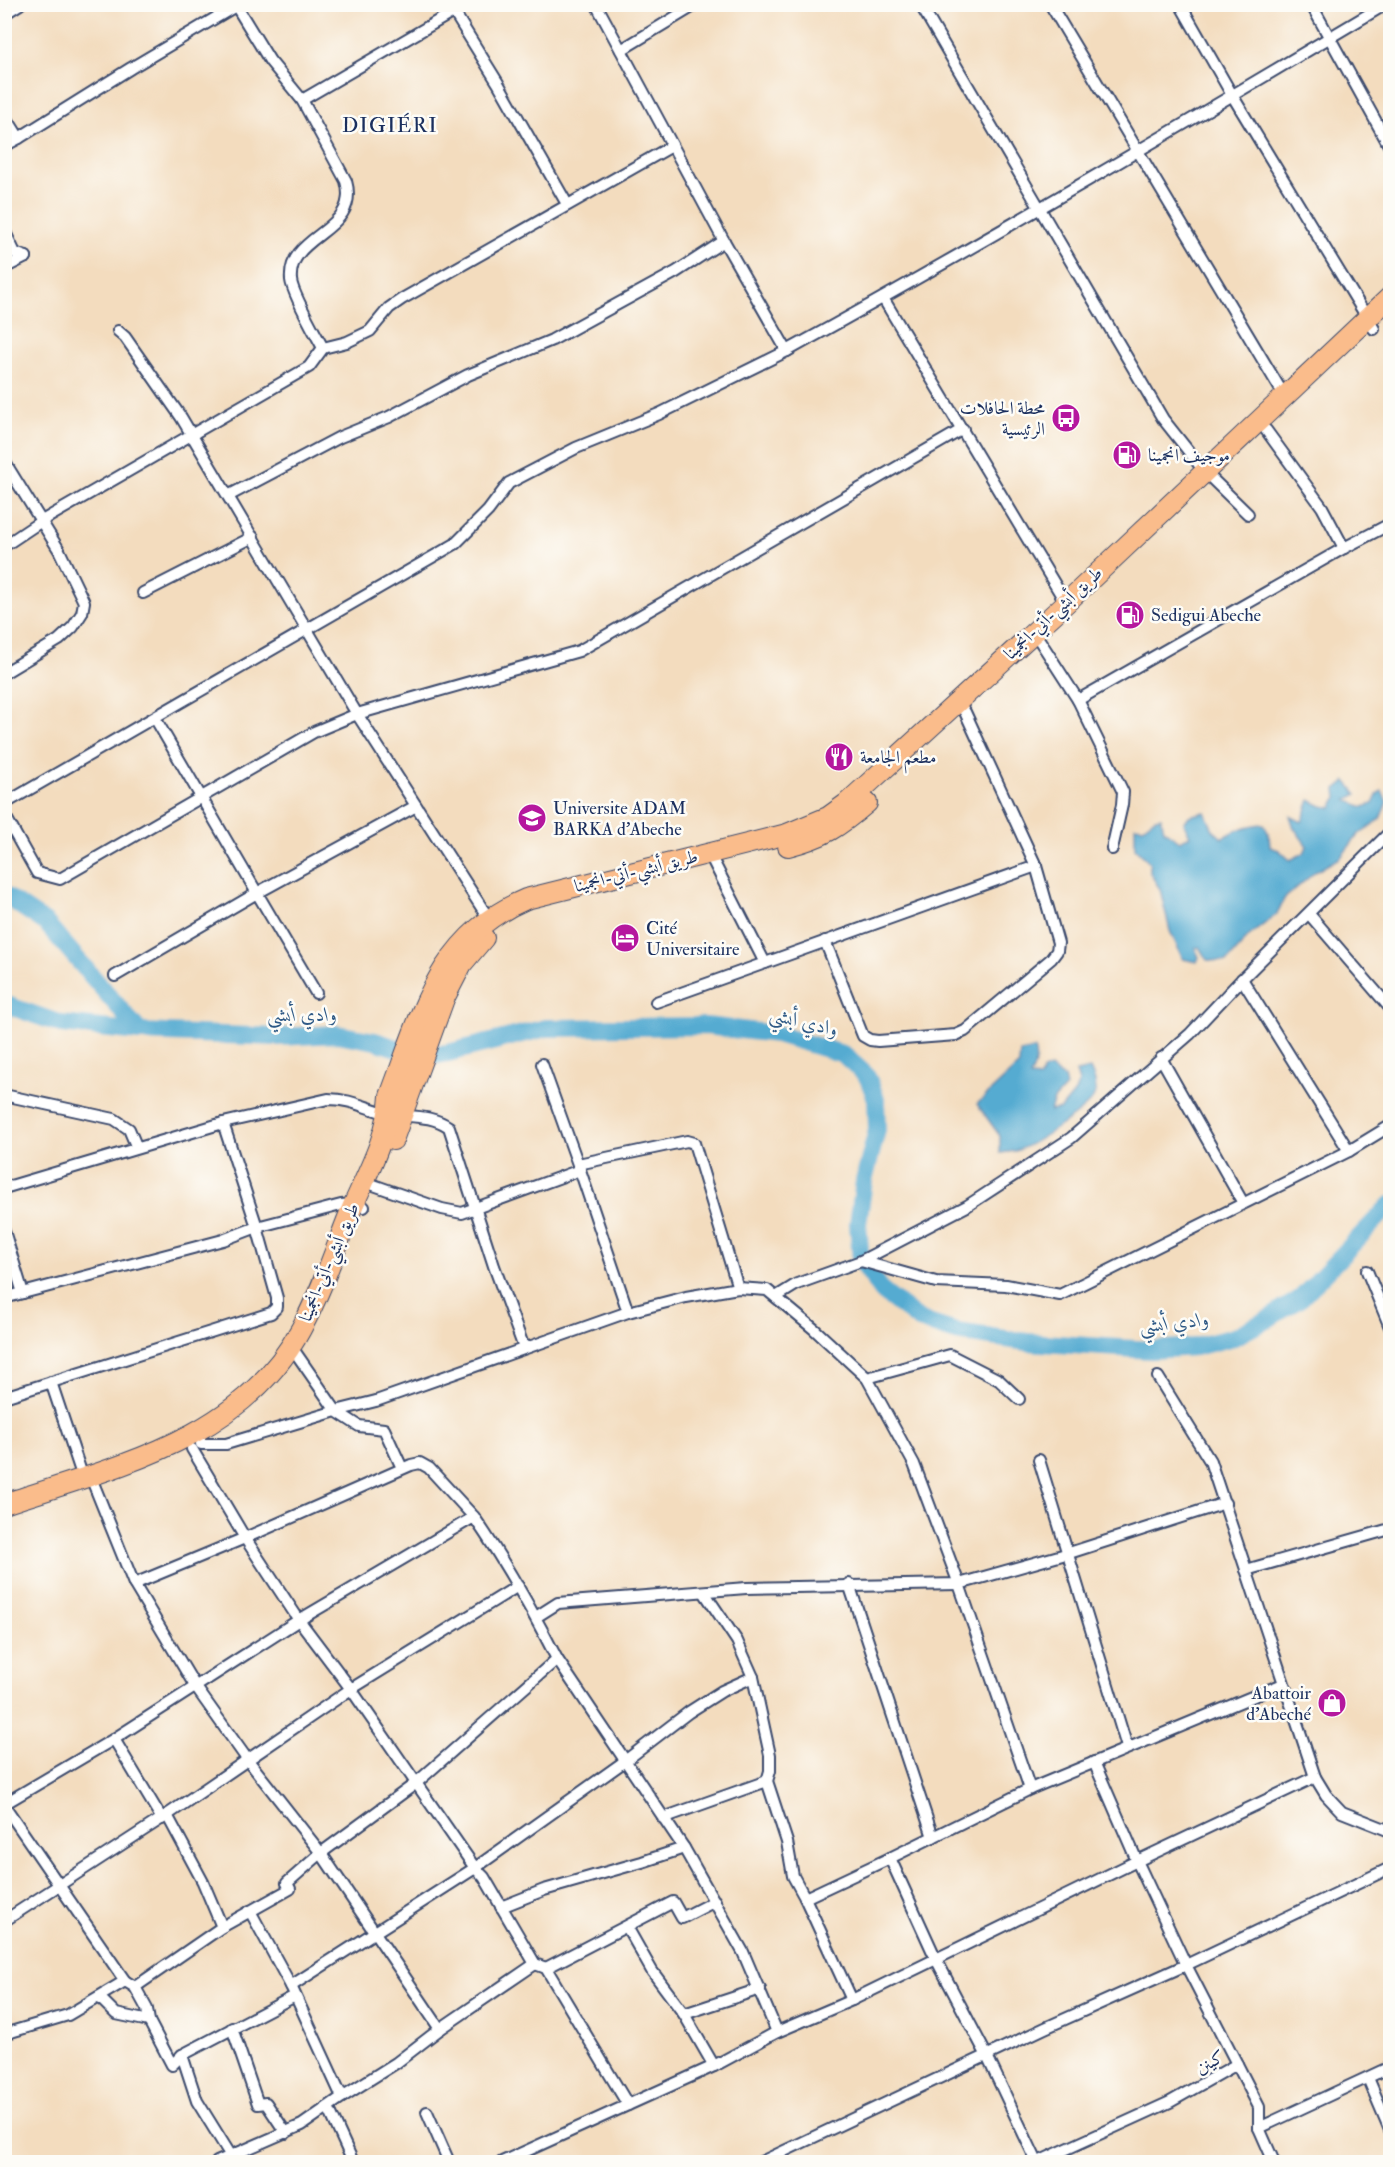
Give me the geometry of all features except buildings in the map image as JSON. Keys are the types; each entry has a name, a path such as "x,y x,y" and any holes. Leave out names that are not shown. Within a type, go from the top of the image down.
{"highway":[{"path":"1209,476 1266,430 1370,325 1390,297"},
{"path":"4,1504 162,1463 196,1447 239,1419 270,1391 327,1304 359,1205 370,1184 433,1005 484,938 495,929 541,907 711,859 801,843 822,836 835,828 869,801 962,707 1040,641 1129,551 1209,476 1285,397 1370,325 1390,314"},
{"name":"طريق أبشي-أتي-انجمينا","path":"962,707 1066,603 1129,551"},
{"name":"طريق أبشي-أتي-انجمينا","path":"433,1005 453,953 489,919 526,899 711,859"},
{"path":"4,1516 157,1452 200,1431 233,1408 295,1351"}],"street":[{"path":"4,14 20,4"},
{"path":"302,100 452,8 467,4"},
{"path":"596,4 724,241 787,351"},
{"path":"621,50 696,4"},
{"path":"920,4 1163,419 1209,476 1248,514"},
{"path":"1050,4 1285,397"},
{"path":"1180,4 1370,325"},
{"path":"1311,4 1390,147"},
{"path":"4,804 455,544 488,512 508,483 576,448 659,414 787,351 1039,208 1386,4"},
{"path":"4,146 237,5 270,61 302,100 346,181 349,191 349,201 343,215 301,250 290,278 293,290 323,348"},
{"path":"452,8 567,204"},
{"path":"4,114 19,138"},
{"path":"4,546 40,522 309,367 323,348 360,338 370,331 389,308 402,299 672,146"},
{"path":"4,230 15,254 26,257 4,268"},
{"path":"228,496 331,442 389,417 468,375 552,340 668,278 724,241"},
{"path":"883,298 1066,603"},
{"path":"118,331 125,337 171,400 357,714 489,919"},
{"path":"4,813 37,873 60,879 314,732 357,714 579,651 963,429"},
{"path":"1266,430 1322,507 1344,548"},
{"path":"4,460 59,550 84,602 82,613 73,627 59,640 4,673"},
{"path":"1078,700 1390,524"},
{"path":"143,593 253,537"},
{"path":"1040,641 1078,700 1123,792 1112,849"},
{"path":"825,941 863,1036 878,1041 956,1035 965,1031 1051,959 1056,951 1059,943 1036,866 962,707"},
{"path":"155,718 316,993"},
{"path":"115,976 257,893 416,806"},
{"path":"776,1297 797,1284 861,1261 967,1206 1071,1138 1190,1034 1390,832"},
{"path":"711,859 765,963"},
{"path":"656,1002 1036,866"},
{"path":"1309,914 1390,1008"},
{"path":"1242,979 1349,1151"},
{"path":"1161,1058 1243,1203"},
{"path":"542,1064 628,1312"},
{"path":"4,1095 114,1119 129,1129 137,1148"},
{"path":"4,1188 223,1123 328,1099 344,1099 397,1107 441,1121 449,1127 494,1266 524,1348"},
{"path":"4,1397 271,1313 277,1307 277,1298 257,1227 223,1123"},
{"path":"861,1261 936,1282 1006,1285 1060,1295 1349,1151 1390,1126"},
{"path":"370,1184 452,1213 462,1213 579,1167 687,1141 694,1143 738,1288"},
{"path":"4,1298 223,1240 257,1227 341,1204 359,1205"},
{"path":"4,1231 23,1293"},
{"path":"1367,1271 1390,1327"},
{"path":"628,2105 546,1968 535,1964 484,1877 474,1868 351,1689 299,1620 245,1538 196,1447 226,1444 376,1401 628,1312 686,1297 738,1288 767,1290 867,1378 914,1464 959,1584 1030,1789"},
{"path":"295,1351 336,1411 359,1426 384,1429 402,1468"},
{"path":"867,1378 950,1355 999,1380 1019,1399"},
{"path":"1158,1377 1210,1461 1316,1777 1326,1795 1342,1812 1390,1831"},
{"path":"51,1382 88,1481 134,1584 195,1686 247,1759 321,1853 440,2029"},
{"path":"1038,1460 1127,1748"},
{"path":"134,1584 245,1538 402,1468 420,1463 429,1468 474,1516 536,1617 557,1659 684,1848 743,1952 777,2032"},
{"path":"536,1617 558,1603 746,1588 849,1584 959,1584 1066,1554 1225,1503"},
{"path":"474,1516 299,1620 114,1739 4,1805 147,2009 149,2021 172,2065 182,2055 293,1991 374,1932 474,1868 626,1761 689,1712 722,1691 753,1677"},
{"path":"1246,1570 1390,1529"},
{"path":"849,1584 933,1838"},
{"path":"4,1921 164,1817 351,1689 518,1586"},
{"path":"704,1592 736,1641 753,1677 770,1755 770,1771 767,1781 787,1842 793,1876 852,2000"},
{"path":"4,2034 68,2015 99,1997 130,1984 222,1927 290,1889 287,1883 321,1853 415,1784 557,1659"},
{"path":"805,1898 933,1838 1030,1789 1283,1684"},
{"path":"114,1739 203,1882 222,1927"},
{"path":"1094,1762 1186,1965 1238,2064"},
{"path":"502,2163 714,2066 777,2032 852,2000 1137,1861 1316,1777"},
{"path":"663,1818 767,1781"},
{"path":"501,1907 544,1890 684,1848"},
{"path":"890,1858 936,1959 987,2056 1037,2163"},
{"path":"761,2163 1390,1868"},
{"path":"546,1968 673,1902 682,1918 715,1901"},
{"path":"250,1911 293,1991 342,2097"},
{"path":"627,1927 652,1971 684,2014 714,2066"},
{"path":"217,2163 302,2125 396,2063 440,2029 535,1964"},
{"path":"684,2014 760,1989"},
{"path":"99,1997 116,2014 149,2021"},
{"path":"232,2028 258,2104 266,2103 286,2133"},
{"path":"182,2055 197,2101 231,2156"},
{"name":"كينن","path":"1037,2163 1170,2102 1238,2064 1259,2107 1259,2128 1274,2163"},
{"path":"1259,2128 1390,2067"},
{"path":"1368,2078 1390,2130"},
{"path":"328,2107 353,2163"},
{"path":"427,2112 449,2163"},
{"path":"783,2152 788,2163"}],"water":[{"path":"1346,781 1357,794 1347,800 1363,807 1373,804 1378,793 1382,791 1387,802 1380,819 1358,835 1341,857 1315,872 1284,899 1277,914 1249,936 1227,962 1207,960 1199,947 1195,948 1199,957 1197,962 1183,959 1170,931 1160,889 1150,873 1150,863 1135,848 1135,826 1143,827 1155,818 1161,817 1164,830 1180,841 1190,836 1184,823 1189,816 1205,812 1213,830 1222,838 1242,828 1264,824 1269,835 1270,847 1279,850 1290,860 1304,853 1307,846 1294,828 1290,816 1302,822 1310,800 1332,808 1337,798 1336,789"},
{"path":"1034,1049 1036,1060 1030,1077 1040,1078 1043,1070 1050,1068 1064,1078 1066,1087 1054,1100 1050,1111 1061,1109 1075,1092 1079,1082 1076,1072 1090,1069 1096,1085 1094,1096 1082,1109 1047,1134 1018,1150 1000,1153 1000,1136 977,1104 1019,1065 1020,1052"}],"waterway":[{"path":"4,895 46,923 140,1032"},
{"name":"وادي أبشي","path":"4,1004 61,1024 140,1032 278,1037 337,1034 375,1041 415,1054 430,1056 546,1028 706,1026 776,1034 843,1054 867,1076 876,1099 877,1130 864,1181 858,1224 861,1261 883,1292 919,1320 956,1332 1027,1342 1151,1350 1195,1347 1234,1337 1301,1298 1390,1205"}],"place":[{"name":"محطة الحافلات الرئيسية","path":"1066,418"},
{"name":"موجيف انجمينا","path":"1127,455"},
{"name":"Sedigui Abeche","path":"1130,615"},
{"name":"مطعم الجامعة","path":"839,757"},
{"name":"Universite ADAM BARKA d'Abeche","path":"532,818"},
{"name":"Cité Universitaire","path":"625,938"},
{"name":"Abattoir d'Abeché","path":"1332,1703"}],"district":[{"name":"DIGIÉRI","path":"390,125"}]}
